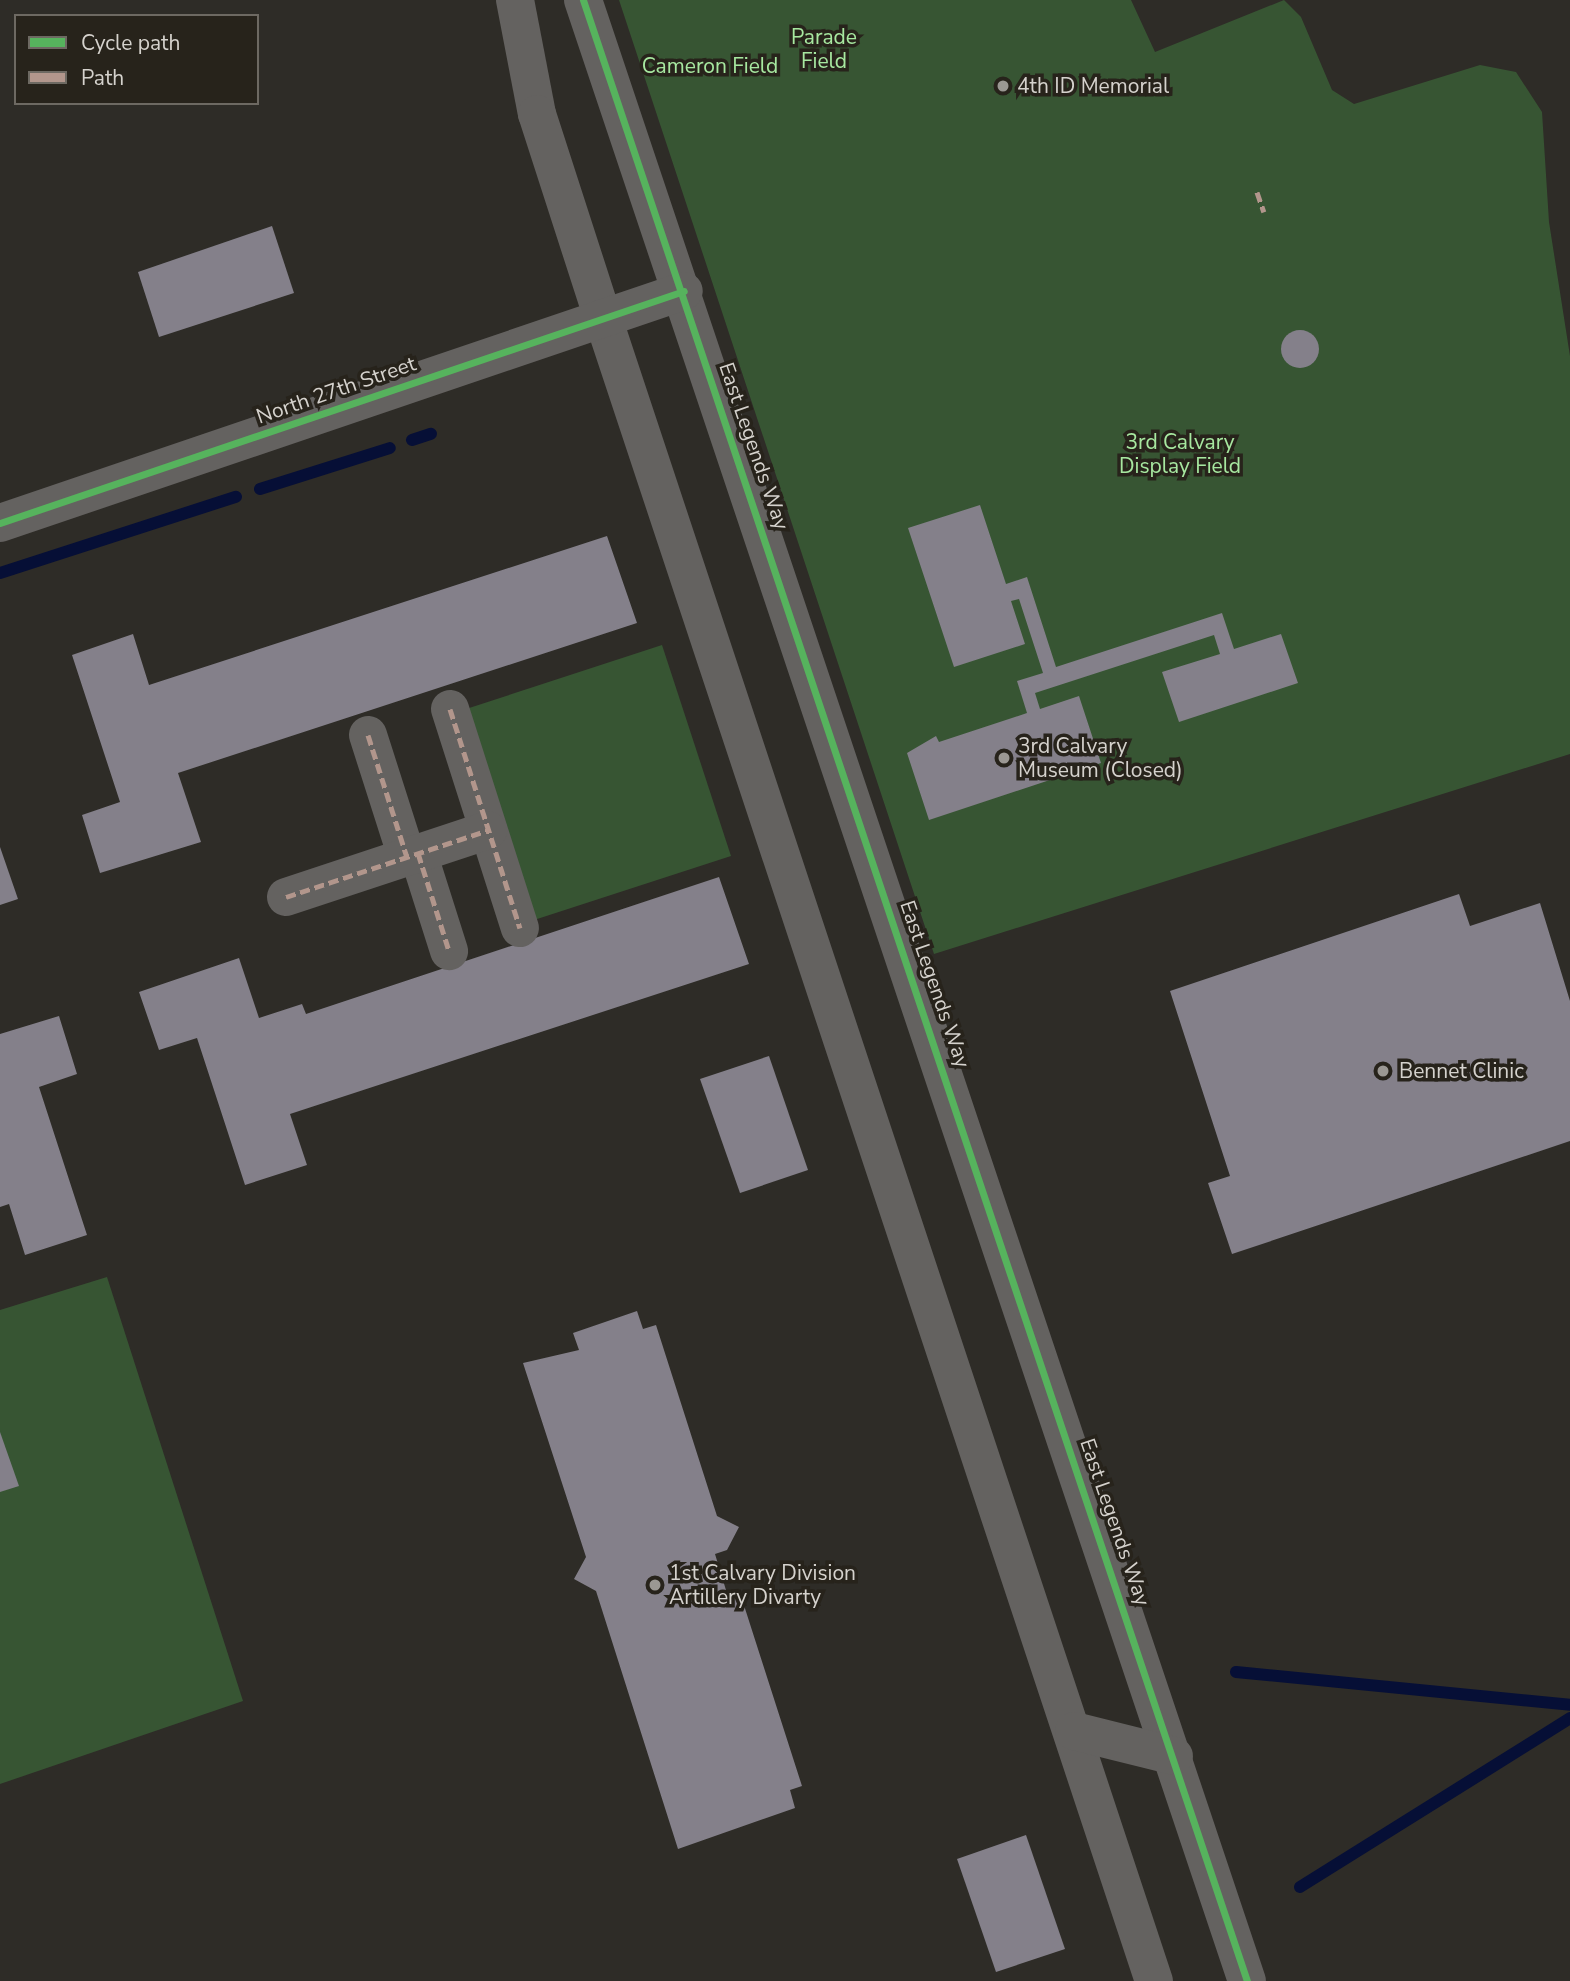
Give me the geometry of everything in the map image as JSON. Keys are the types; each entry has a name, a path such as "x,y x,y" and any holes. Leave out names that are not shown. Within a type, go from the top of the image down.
{"street":[{"path":"515,0 537,114 1074,1731 1154,1981"},
{"name":"East Legends Way","path":"583,0 684,291 1247,1981"},
{"name":"North 27th Street","path":"0,523 684,291"},
{"path":"450,709 520,928"},
{"path":"368,735 449,951"},
{"path":"286,897 488,830"},
{"path":"1074,1731 1174,1756"}],"green space":[{"name":"3rd Calvary Display Field","path":"619,0 1131,0 1155,52 1284,0 1301,17 1332,90 1354,104 1480,65 1516,72 1542,112 1549,222 1570,356 1570,754 934,954"},
{"path":"662,645 731,856 531,921 463,710"},
{"path":"107,1277 243,1701 0,1784 0,1310"}],"building":[{"path":"272,226 294,293 159,337 138,272"},
{"path":"1300,330 1313,336 1319,349 1313,362 1300,368 1287,362 1281,349 1287,336"},
{"path":"980,505 1006,584 1027,577 1056,667 1222,613 1234,649 1281,634 1298,683 1179,722 1162,672 1220,654 1214,635 1035,693 1040,709 1079,696 1101,763 929,820 907,753 936,736 939,742 1027,713 1017,681 1043,673 1019,599 1011,601 1025,644 954,667 908,528"},
{"path":"607,536 637,623 178,773 201,842 100,873 82,815 120,802 72,655 133,634 149,685"},
{"path":"0,847 18,899 0,905"},
{"path":"719,877 749,964 290,1114 307,1165 245,1185 197,1038 159,1050 139,992 239,958 259,1018 302,1004 306,1014"},
{"name":"Bennet Clinic","path":"1459,894 1470,926 1540,903 1570,1001 1570,1141 1232,1254 1208,1183 1230,1176 1170,991"},
{"path":"59,1016 77,1074 39,1087 87,1235 25,1255 9,1204 0,1207 0,1034"},
{"path":"769,1056 808,1170 740,1193 700,1079"},
{"name":"1st Calvary Division Artillery Divarty","path":"637,1311 643,1329 656,1325 717,1516 739,1527 727,1550 715,1554 729,1600 741,1596 802,1786 790,1790 795,1808 678,1849 596,1591 574,1579 586,1557 523,1363 579,1350 573,1333"},
{"path":"0,1432 19,1486 0,1492"},
{"path":"1026,1835 1065,1949 996,1972 957,1859"}],"waterway":[{"path":"412,440 431,434"},
{"path":"260,489 390,448"},
{"path":"0,573 236,497"},
{"path":"1236,1672 1570,1705"},
{"path":"1300,1887 1570,1718"}],"marked path":[{"path":"1257,192 1264,212"},
{"path":"450,709 520,928"},
{"path":"368,735 407,857"},
{"path":"286,897 488,830"},
{"path":"418,853 449,951"}],"cycle path":[{"path":"583,0 1247,1981"},
{"path":"0,523 684,291"}],"place":[{"name":"4th ID Memorial","path":"1003,86"},
{"name":"3rd Calvary Museum (Closed)","path":"1004,758"},
{"name":"Bennet Clinic","path":"1383,1071"},
{"name":"1st Calvary Division Artillery Divarty","path":"655,1585"}],"park label":[{"name":"Parade Field","path":"824,49"},
{"name":"Cameron Field","path":"710,66"}]}
